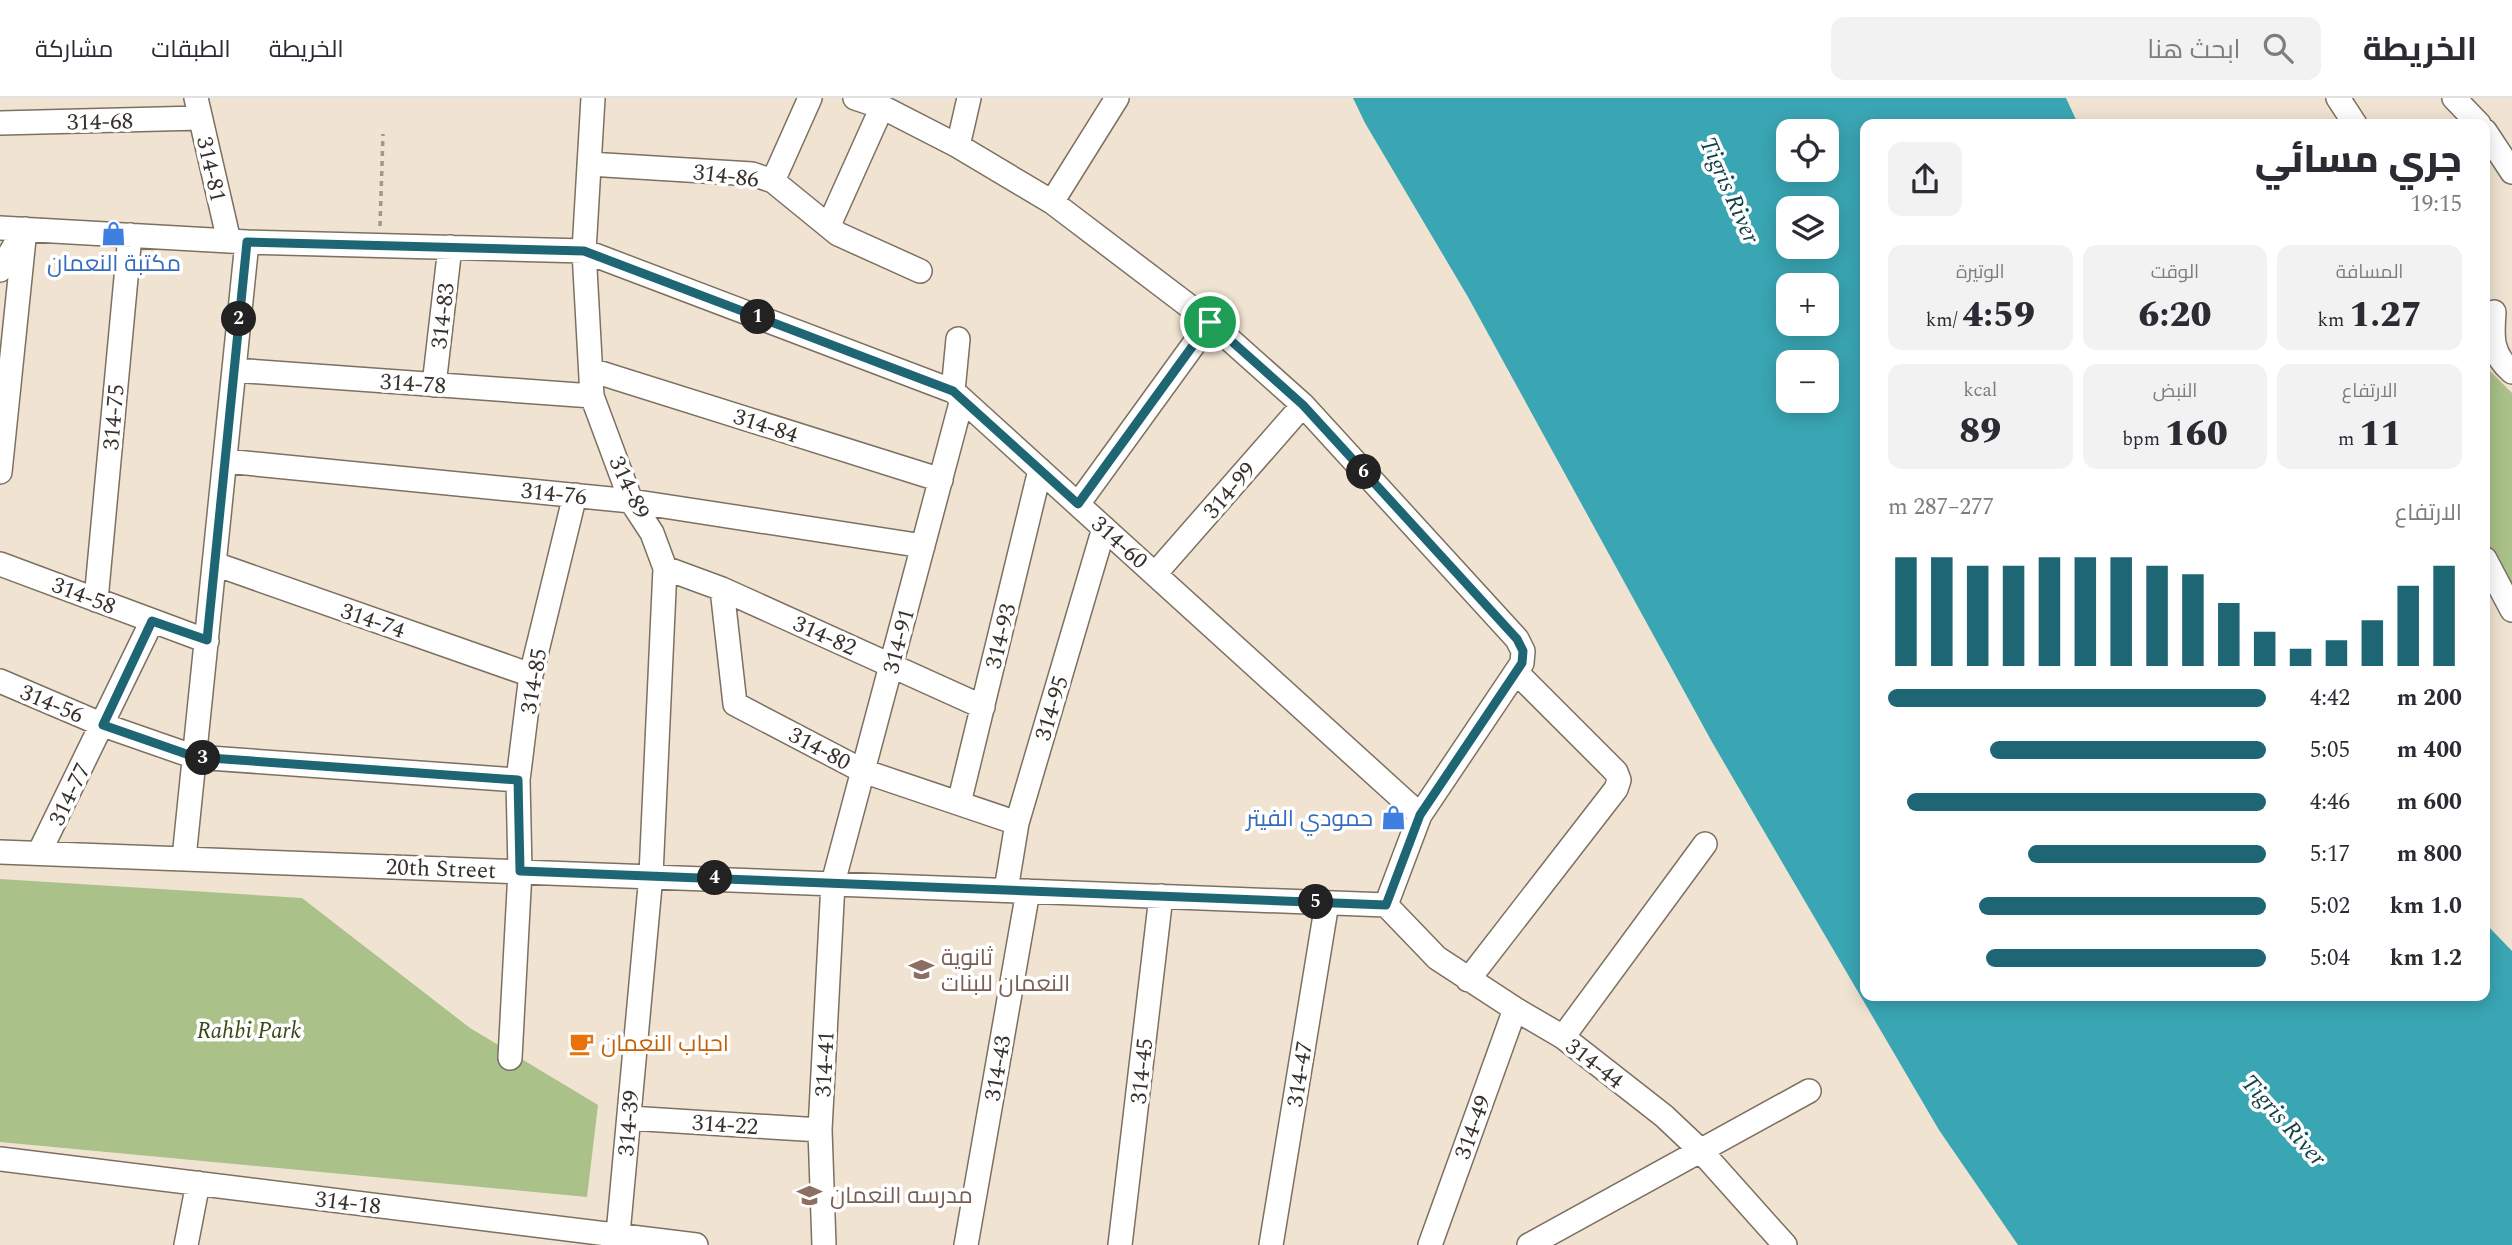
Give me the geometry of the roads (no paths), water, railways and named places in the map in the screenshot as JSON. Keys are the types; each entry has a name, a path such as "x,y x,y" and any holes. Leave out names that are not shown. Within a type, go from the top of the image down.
{"street":[{"name":"314-89","path":"593,98 584,251 592,396 631,501 652,533 665,568 651,875"},
{"path":"773,181 810,98"},
{"path":"958,146 969,98"},
{"path":"1052,202 1117,98"},
{"path":"2338,98 2352,119"},
{"path":"2454,98 2475,119"},
{"path":"829,225 864,101 958,146 1052,202 1210,322 1303,405 1517,639 1523,651 1522,663 1420,815 1386,905"},
{"name":"314-68","path":"0,123 198,108"},
{"name":"314-81","path":"184,858 234,370 238,241 198,108"},
{"path":"2490,139 2512,172"},
{"name":"314-86","path":"589,164 751,174 773,181 838,234 920,271"},
{"name":"314-60","path":"0,228 238,241 584,251 958,395 1420,815"},
{"path":"0,270 25,229"},
{"path":"0,472 25,229"},
{"name":"314-75","path":"96,600 130,235"},
{"name":"314-83","path":"434,385 450,247"},
{"path":"2490,309 2512,329"},
{"path":"2490,319 2492,341 2504,365 2512,372"},
{"path":"1078,504 1210,322"},
{"name":"314-91","path":"833,883 941,480 958,395 958,339"},
{"name":"314-78","path":"234,370 592,396"},
{"name":"314-84","path":"591,370 941,480"},
{"name":"314-99","path":"1155,574 1303,405"},
{"name":"314-76","path":"225,461 631,501 923,545"},
{"name":"314-93","path":"959,803 1040,470"},
{"name":"314-85","path":"510,1058 520,871 518,780 531,675 575,495"},
{"name":"314-95","path":"1017,890 1017,823 1104,528"},
{"name":"314-58","path":"0,564 207,640"},
{"name":"314-74","path":"215,564 531,675"},
{"name":"314-82","path":"665,568 722,589 983,707"},
{"path":"2490,568 2512,610"},
{"name":"314-80","path":"722,589 735,704 863,771 1017,823"},
{"name":"314-77","path":"39,853 152,621"},
{"path":"1468,980 1616,789 1619,780 1616,772 1516,673"},
{"name":"314-56","path":"0,681 103,725 195,757 518,780"},
{"path":"1563,1037 1705,844"},
{"name":"20th Street","path":"0,852 1386,905"},
{"name":"314-39","path":"618,1240 651,875"},
{"name":"314-41","path":"824,1245 820,1130 833,883"},
{"name":"314-43","path":"965,1245 1017,890"},
{"name":"314-45","path":"1120,1245 1161,896"},
{"name":"314-47","path":"1271,1245 1327,903"},
{"name":"314-44","path":"1386,905 1437,958 1468,980 1563,1037 1664,1116 1700,1150 1785,1245"},
{"name":"314-49","path":"1430,1245 1515,1009"},
{"path":"1529,1245 1809,1091"},
{"name":"314-22","path":"629,1118 820,1130"},
{"name":"314-18","path":"0,1159 618,1240 696,1245"},
{"path":"186,1245 198,1183"}],"water":[{"name":"Tigris River","path":"1353,98 2066,98 2076,119 1860,119 1860,995 1712,742 1468,297 1365,123"},
{"name":"Tigris River","path":"2490,928 2512,951 2512,1245 2018,1245 1939,1130 1864,1001 2490,1001"}],"place":[{"name":"مكتبة النعمان","path":"114,233"},
{"name":"حمودي الفيتر","path":"1393,818"},
{"name":"ثانوية النعمان للبنات","path":"921,970"},
{"name":"احباب النعمان","path":"581,1043"},
{"name":"مدرسه النعمان","path":"810,1195"}],"park label":[{"name":"Rahbi Park","path":"249,1030"}]}
